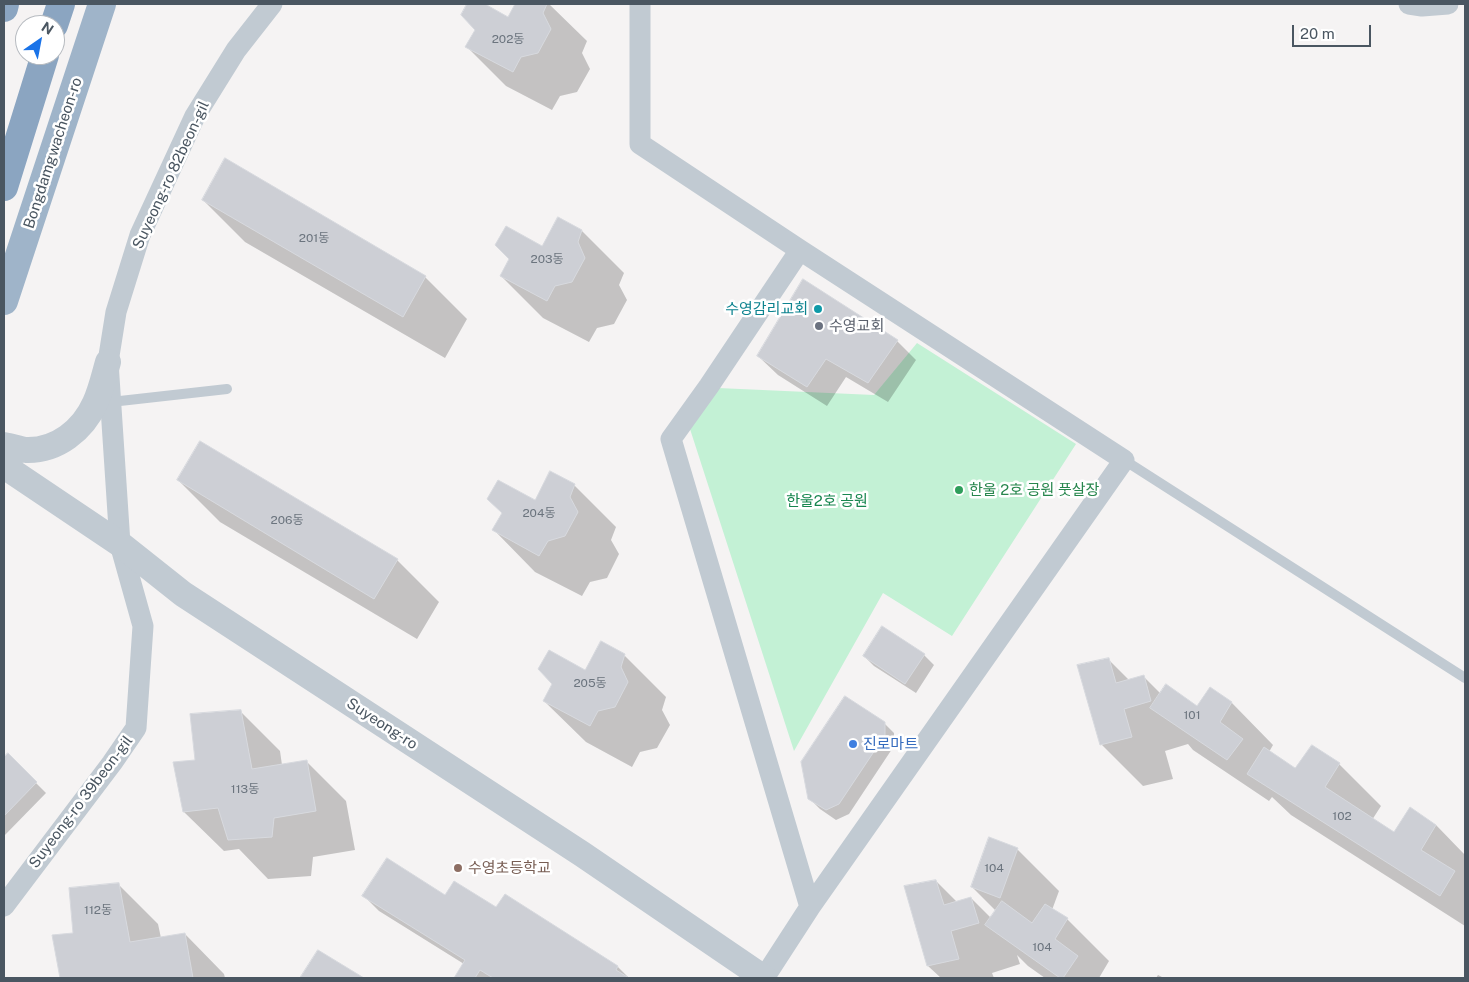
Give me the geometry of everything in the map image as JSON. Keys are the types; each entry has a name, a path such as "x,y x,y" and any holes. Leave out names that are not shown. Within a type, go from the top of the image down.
{"highway":[{"path":"4,8 5,4"},
{"name":"Bongdamgwacheon-ro","path":"4,301 102,4"},
{"path":"4,187 42,65"}],"street":[{"name":"Suyeong-ro 82beon-gil","path":"120,544 108,362 116,312 140,235 195,116 236,50 272,4"},
{"path":"640,4 640,144 1124,460 810,907 764,978"},
{"path":"1410,4 1422,6 1448,4"},
{"path":"800,250 671,440 810,907"},
{"path":"4,445 26,450 50,448 70,436 82,424 95,403 108,362"},
{"name":"Suyeong-ro","path":"4,466 120,544 183,594 582,854 764,978"},
{"name":"Suyeong-ro 39beon-gil","path":"4,906 112,763 136,728 142,626 120,544"}],"lane":[{"path":"111,402 226,389"},
{"path":"1124,460 1465,678"}],"green space":[{"name":"한울2호 공원","path":"917,343 1076,444 952,636 883,593 794,751 690,429 718,388 874,395"}],"building":[{"path":"467,4 485,4 508,17 515,4 547,4 543,13 551,29 538,53 521,57 513,72 465,47 475,30 461,15"},
{"path":"225,158 426,276 403,317 202,200"},
{"path":"558,217 582,230 578,242 585,258 572,282 555,286 547,301 500,276 509,259 495,245 506,226 542,246"},
{"name":"수영감리교회","path":"803,279 898,340 868,383 826,359 807,387 757,356"},
{"path":"200,441 398,559 374,599 177,480"},
{"path":"550,471 575,484 570,497 578,512 565,536 548,541 539,556 492,530 502,513 487,499 498,480 535,500"},
{"path":"882,626 925,654 905,684 863,656"},
{"path":"601,641 625,654 621,667 628,682 615,707 598,711 590,726 543,701 552,684 538,669 549,650 585,670"},
{"path":"1109,658 1116,683 1144,675 1151,701 1124,709 1132,737 1100,745 1077,665"},
{"path":"1166,684 1197,706 1210,687 1232,702 1220,722 1243,739 1227,760 1150,708"},
{"path":"845,696 885,722 885,735 839,804 826,810 808,799 801,762"},
{"path":"241,710 252,769 307,760 316,811 274,818 272,837 228,840 218,808 183,812 173,762 195,760 190,714"},
{"path":"1312,745 1340,763 1325,787 1394,832 1410,807 1436,825 1421,850 1455,871 1440,896 1247,774 1264,747 1295,768"},
{"path":"8,753 37,782 4,816 4,757"},
{"path":"989,837 1018,848 1000,898 971,887"},
{"path":"387,858 445,895 454,881 496,907 505,894 618,966 616,970 629,978 493,978 480,970 475,978 454,978 465,960 362,896"},
{"path":"936,880 944,905 971,897 979,923 951,931 959,959 927,966 904,886"},
{"path":"119,883 130,942 185,933 193,978 60,978 52,935 73,933 69,888"},
{"path":"1002,901 1032,923 1045,904 1068,918 1055,939 1078,956 1063,978 1060,978 985,925"},
{"path":"318,950 364,978 300,978"}],"place":[{"name":"수영감리교회","path":"818,309"},
{"name":"수영교회","path":"819,326"},
{"name":"한울 2호 공원 풋살장","path":"959,490"},
{"name":"진로마트","path":"853,744"},
{"name":"수영초등학교","path":"458,868"}]}
